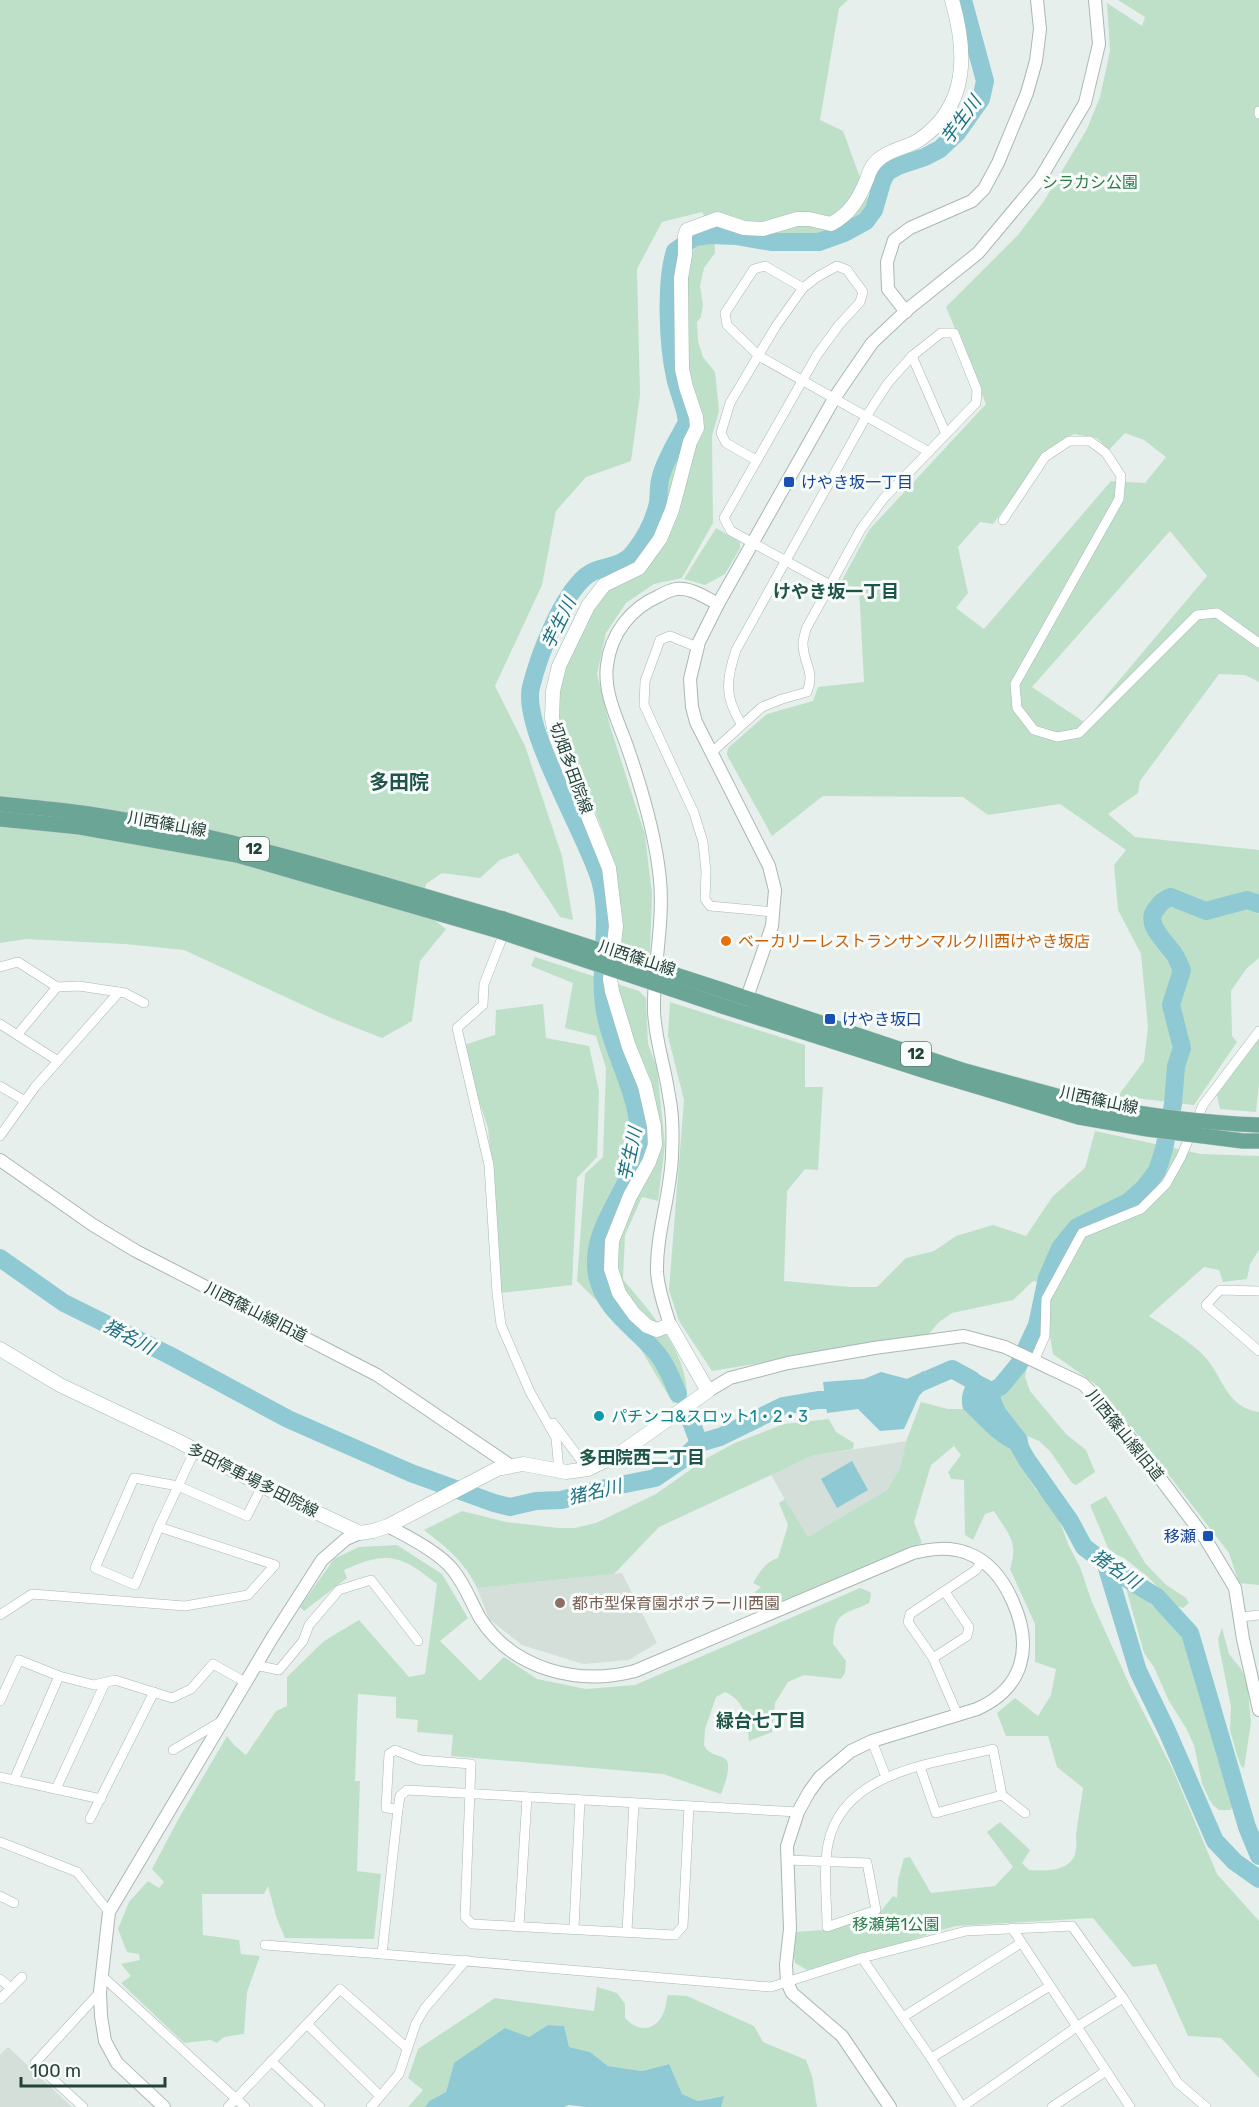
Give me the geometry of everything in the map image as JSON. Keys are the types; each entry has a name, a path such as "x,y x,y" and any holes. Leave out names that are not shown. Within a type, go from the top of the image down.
{"main road":[{"name":"切畑多田院線","path":"670,1325 657,1330 647,1326 634,1314 619,1293 611,1269 612,1241 630,1196 649,1162 655,1144 654,1126 645,1086 628,1047 612,991 610,979 616,926 609,868 556,737 552,717 553,692 559,666 588,606 604,585 639,568 660,539 672,510 690,442 696,428 696,417 682,369 681,278 686,255 687,230 717,219 744,228 763,229 797,219 831,224 849,211 859,198 871,168 878,160 893,151 917,142 930,132 943,117 953,99 960,79 962,45 952,0"},
{"name":"川西篠山線","path":"0,804 82,813 187,833 278,855 745,1005 929,1072 1148,1129 1259,1141"},
{"name":"川西篠山線","path":"0,819 80,827 237,855 501,927"},
{"name":"川西篠山線","path":"1082,1111 1259,1125"},
{"path":"360,1533 388,1526 504,1467 523,1464 566,1473 583,1470 619,1454 708,1391 670,1325"},
{"name":"多田停車場多田院線","path":"0,1348 60,1385 360,1533"}],"street":[{"path":"906,312 888,289 886,262 894,240 910,228 972,201 984,189 998,163 1027,93 1036,61 1040,29 1037,0"},
{"path":"745,1005 772,926 775,890 769,866 696,722 692,707 690,680 697,647 718,604 835,397 872,343 978,253 1040,179 1085,103 1099,44 1095,0"},
{"path":"803,288 765,266 754,269 725,313 727,325 759,356 929,452"},
{"path":"756,460 726,443 721,433 730,403 776,326 803,288 837,266 847,270 863,292 860,302 839,325 802,380 724,518 731,531 830,585"},
{"path":"711,753 762,707 807,692 812,681 805,659 803,642 807,627 861,530 878,506 976,403 977,390 954,333 941,333 912,356 888,383 867,415 736,650 729,670 728,692 732,710 742,724"},
{"path":"912,356 946,434"},
{"path":"1003,520 1045,458 1069,441 1090,441 1106,453 1121,476 1119,499 1015,684 1017,708 1034,730 1057,737 1079,733 1197,615 1217,613 1259,643"},
{"path":"670,1325 661,1297 657,1272 672,1161 673,1136 670,1098 656,1035 654,1008 662,912 661,882 657,847 630,753 611,702 607,682 607,664 614,639 628,617 644,603 676,589 691,591 718,604"},
{"path":"697,647 670,636 660,640 645,681 644,705 694,813 703,842 706,872 705,899 710,906 774,912"},
{"path":"501,927 484,984 483,1005 457,1028 489,1165 501,1325 530,1392 556,1438 559,1471"},
{"path":"0,967 18,962 57,987 79,986 125,993 144,1003"},
{"path":"18,1034 57,987"},
{"path":"0,1136 58,1061 119,992"},
{"path":"0,1024 58,1061"},
{"path":"1026,1357 1045,1336 1046,1299 1082,1233 1141,1209 1166,1184 1181,1157 1203,1105 1259,1031"},
{"path":"0,1086 25,1101"},
{"name":"川西篠山線旧道","path":"0,1160 93,1226 136,1251 377,1375 504,1467"},
{"path":"1259,1290 1220,1290 1206,1305 1259,1351"},
{"name":"川西篠山線旧道","path":"708,1391 730,1378 788,1363 873,1348 964,1336 1005,1347 1083,1384 1111,1413 1205,1538 1235,1588 1259,1710"},
{"path":"530,1392 581,1460 583,1470"},
{"path":"195,1450 178,1486 159,1527 135,1586 95,1568 134,1478 178,1486 248,1516 262,1486"},
{"path":"388,1526 452,1568 481,1619 512,1651 554,1673 575,1677 617,1676 635,1671 913,1553 932,1548 967,1552 995,1572 1009,1594 1021,1620 1024,1645 1017,1672 1000,1695 990,1704 958,1716 872,1741 851,1751 827,1771 808,1792 798,1812 787,1846 790,1929 786,1965 787,1982 792,1993 800,2001 842,2036 890,2107"},
{"path":"2,1611 32,1593 140,1604 185,1606 248,1595 275,1565 159,1527"},
{"path":"164,2107 117,2063 105,2041 100,1992 109,1912 255,1665 322,1560 346,1539 360,1533"},
{"path":"958,1716 933,1658 908,1622 910,1614 976,1570 982,1561"},
{"path":"255,1665 279,1670 303,1641 309,1625 339,1590 371,1580 418,1641"},
{"path":"933,1658 967,1636 969,1627 945,1592"},
{"path":"1241,1617 1259,1615"},
{"path":"0,1701 19,1660 59,1676 94,1685 115,1680 172,1698 191,1689 213,1664 245,1682"},
{"path":"14,1780 59,1676"},
{"path":"56,1789 105,1683"},
{"path":"90,1819 154,1692"},
{"path":"173,1749 221,1722"},
{"path":"872,1741 886,1777"},
{"path":"787,1860 826,1861 867,1863 876,1910 827,1927 826,1861 833,1828 840,1814 852,1799 866,1788 886,1777 993,1749 1002,1795 1025,1814"},
{"path":"398,1809 386,1808 389,1754 395,1750 420,1760 471,1764 465,1917 472,1924 675,1935 682,1926 689,1806"},
{"path":"920,1767 936,1813 1002,1795"},
{"path":"0,1777 101,1799"},
{"path":"382,1954 398,1809 400,1796 407,1790 798,1812"},
{"path":"519,1926 526,1797"},
{"path":"574,1928 580,1800"},
{"path":"627,1931 634,1803"},
{"path":"0,1842 77,1872 109,1912"},
{"path":"0,1896 14,1903"},
{"path":"265,1945 771,1987 862,1958 966,1931 1072,1926 1123,1998 1178,2083 1206,2107"},
{"path":"1012,1928 1130,2107"},
{"path":"903,2018 1021,1943"},
{"path":"862,1958 962,2107 1078,2026 1123,1998"},
{"path":"371,2107 399,2074 416,2023 425,2008 466,1960"},
{"path":"101,1976 245,2107"},
{"path":"0,1999 22,1977"},
{"path":"0,1979 11,1988"},
{"path":"931,2058 1050,1986"},
{"path":"228,2107 340,1989 407,2048"},
{"path":"82,2107 35,2063 100,1992"},
{"path":"307,2024 380,2096"},
{"path":"271,2061 320,2107"},
{"path":"1052,2107 1106,2071"}],"shaded area":[{"path":"907,1441 900,1468 887,1490 807,1538 771,1475 812,1456"},
{"name":"都市型保育園ポポラー川西園","path":"622,1573 657,1643 629,1660 583,1664 522,1645 489,1619 477,1588"},
{"path":"8,2047 72,2107 0,2107 0,2055"}],"green space":[{"path":"0,0 848,0 839,8 820,120 843,131 872,210 814,241 771,237 755,247 714,232 715,253 704,268 700,286 703,305 701,317 697,322 698,341 703,357 715,372 719,411 712,436 713,523 682,578 654,584 626,603 606,633 597,674 610,726 645,835 652,894 650,953 619,943 623,919 613,863 558,715 560,682 591,610 605,591 640,570 660,552 669,532 661,512 672,458 679,445 701,418 684,353 684,296 693,251 703,238 708,222 702,212 662,222 637,269 640,395 631,461 586,477 556,511 542,585 495,686 525,746 562,856 573,920 560,917 518,853 500,860 480,878 442,873 426,884 420,909 446,929 420,961 412,1021 382,1038 331,1018 184,950 125,944 26,939 0,943"},
{"name":"シラカシ公園","path":"1118,0 1259,0 1259,682 1245,675 1219,674 1140,781 1138,793 1108,814 1135,837 1259,850 1259,958 1247,968 1231,991 1232,1036 1237,1042 1194,1105 1118,1096 1144,1061 1148,1027 1141,954 1118,910 1114,865 1126,850 1060,804 988,815 963,797 823,796 772,836 727,755 728,748 767,714 813,701 818,687 864,682 859,588 840,584 869,530 986,404 946,307 1018,235 1044,201 1087,129 1100,97 1110,51 1107,3 1142,26 1145,17","holes":["1125,433 1144,440 1166,457 1145,483 1111,481 984,629 956,608 968,593 958,547 980,522 993,524 1049,448 1074,434 1097,438 1109,450","1170,531 1207,576 1084,722 1032,687"]},
{"path":"716,528 740,542 740,548 725,574 705,585 684,579"},
{"path":"535,957 639,991 646,998 648,1044 657,1068 665,1145 658,1201 642,1197 625,1235 623,1279 655,1318 680,1361 687,1393 673,1403 634,1338 577,1281 585,1174 603,1157 606,1068 596,1036 565,1028 573,983 531,966"},
{"path":"670,1002 805,1045 805,1087 823,1087 818,1170 805,1169 787,1191 784,1281 849,1287 877,1287 906,1258 934,1251 956,1236 993,1225 1026,1236 1053,1196 1085,1168 1095,1131 1201,1154 1259,1156 1259,1250 1250,1264 1247,1279 1223,1282 1219,1270 1204,1267 1149,1316 1199,1351 1238,1403 1247,1409 1259,1412 1259,1585 1239,1583 1229,1553 1141,1439 1095,1384 1053,1354 1041,1283 1033,1281 1013,1300 952,1313 939,1322 927,1336 712,1371 679,1321 669,1290 684,1100 668,1036"},
{"path":"543,1004 546,1038 589,1046 599,1091 597,1157 577,1178 572,1285 501,1293 488,1128 461,1046 495,1035 496,1010"},
{"path":"1259,1038 1259,1083 1256,1112 1220,1109 1217,1095"},
{"path":"1012,1363 1025,1363 1027,1366 1025,1377 1030,1391 1066,1434 1086,1450 1095,1472 1076,1485 1072,1483 1050,1451 1039,1441 1027,1436 1005,1408 995,1383"},
{"name":"移瀬第1公園","path":"921,1402 948,1409 963,1409 1012,1451 1036,1490 1049,1501 1057,1514 1092,1602 1130,1686 1173,1770 1217,1874 1259,1921 1259,2078 1221,2038 1188,2036 1156,1964 1133,1967 1093,1918 956,1926 807,1970 795,1963 793,1949 796,1932 824,1930 881,1911 893,1896 897,1898 898,1880 904,1858 910,1857 931,1893 995,1886 1013,1867 987,1832 1000,1822 1030,1850 1022,1863 1029,1870 1051,1870 1065,1866 1074,1857 1076,1849 1083,1788 1057,1767 1048,1736 1006,1736 997,1713 1015,1698 1038,1716 1051,1695 1056,1669 1035,1662 1035,1624 1010,1569 1013,1551 1011,1538 994,1511 985,1514 973,1540 965,1535 964,1480 951,1479 948,1472 961,1455 954,1446 931,1465 914,1522 922,1543 767,1609 757,1604 755,1592 761,1587 753,1583 766,1565 778,1558 788,1525 779,1503 785,1499 808,1537 887,1490 900,1468 907,1439"},
{"path":"829,1419 836,1432 854,1443 853,1449 812,1456 659,1527 614,1574 477,1588 461,1563 424,1530 462,1511 506,1522 559,1528 575,1528 596,1523 656,1494 707,1458 735,1443 784,1424"},
{"path":"1106,1496 1145,1563 1165,1584 1186,1598 1189,1603 1183,1608 1177,1606 1148,1577 1108,1548 1090,1505"},
{"path":"397,1545 442,1574 468,1618 440,1641 480,1681 504,1657 537,1679 586,1689 635,1685 860,1588 870,1592 871,1595 869,1603 846,1613 836,1625 833,1644 846,1661 845,1673 841,1679 804,1675 788,1682 775,1703 772,1732 749,1741 746,1719 741,1706 725,1692 716,1697 705,1729 704,1745 709,1752 727,1761 728,1773 721,1794 663,1774 451,1756 453,1735 417,1732 418,1720 396,1718 396,1697 358,1694 355,1781 360,1781 357,1871 381,1874 374,1939 285,1938 268,1886 264,1894 202,1894 203,1935 239,1940 241,1954 260,1956 247,1992 244,2034 224,2037 217,2043 211,2040 184,2043 121,1983 131,1976 121,1964 140,1960 139,1954 127,1952 118,1929 129,1902 148,1881 159,1888 164,1882 152,1869 227,1736 246,1755 276,1711 287,1706 287,1677 324,1641 359,1620 409,1677 425,1674 437,1584 413,1567 393,1559 383,1558 359,1564 344,1570 347,1578 304,1611 300,1607 334,1559 359,1547"},
{"path":"1126,1588 1143,1598 1183,1631 1233,1792 1233,1807 1230,1810 1219,1810 1209,1799 1202,1783 1194,1745 1169,1701 1154,1667 1144,1653"},
{"path":"1222,1628 1229,1654 1247,1680 1251,1723 1244,1768 1241,1766 1230,1730 1231,1707 1218,1639"},
{"path":"597,1987 617,1993 625,2004 625,2018 640,2028 651,2027 660,2020 668,1995 687,1996 754,2026 763,2042 806,2060 812,2076 817,2107 720,2107 723,2096 698,2101 681,2094 668,2064 642,2071 608,2066 590,2052 569,2047 563,2026 548,2025 529,2037 454,2063 446,2092 429,2101 425,2107 408,2107 423,2090 408,2078 418,2049 495,1998 594,2011"}],"water":[{"path":"923,1371 930,1384 919,1396 904,1429 880,1431 858,1409 827,1413 823,1382 864,1379 881,1372 911,1380"},
{"path":"974,1372 995,1383 1005,1408 1027,1436 1030,1453 1020,1452 1002,1444 963,1409 964,1389"},
{"path":"852,1461 868,1490 837,1508 821,1479"},
{"path":"548,2025 564,2026 569,2047 590,2052 608,2066 642,2071 669,2064 682,2094 698,2101 724,2096 721,2107 569,2105 564,2107 425,2107 429,2101 446,2092 454,2063 505,2028 529,2037"}],"waterway":[{"name":"芋生川","path":"678,1394 655,1351 620,1317 606,1298 597,1275 596,1258 599,1242 626,1183 637,1152 638,1119 607,1021 604,1004 605,915 600,880 545,754 531,705 531,687 552,627 577,585 592,572 623,562 638,547 652,523 658,503 659,483 663,469 687,422 675,377 669,331 670,279 675,251 695,237 710,235 736,236 771,242 819,242 844,233 866,221 874,210 887,172 940,149 957,133 981,99 985,81 963,0"},
{"path":"986,1395 1001,1386 1019,1364 1037,1325 1047,1278 1060,1248 1077,1227 1128,1202 1144,1188 1157,1171 1164,1149 1173,1104 1176,1066 1182,1048 1171,1005 1182,970 1176,957 1155,928 1153,915 1156,909 1171,897 1206,911 1247,900 1259,904"},
{"name":"猪名川","path":"0,1258 64,1303 169,1355 288,1419 411,1473 510,1507 536,1501 561,1500 655,1478 683,1459 699,1443 720,1437 783,1406 818,1400 850,1400"},
{"name":"猪名川","path":"906,1389 952,1369 972,1380 987,1397"},
{"name":"芋生川","path":"690,1419 699,1443"},
{"name":"猪名川","path":"1011,1432 1027,1460 1070,1521 1084,1547 1124,1577 1157,1597 1190,1633 1247,1827 1259,1856"},
{"path":"1106,1565 1138,1671 1215,1841 1235,1862 1259,1879"}],"place":[{"name":"けやき坂一丁目","path":"789,482"},
{"name":"ベーカリーレストランサンマルク川西けやき坂店","path":"726,941"},
{"name":"けやき坂口","path":"830,1019"},
{"name":"パチンコ&スロット1・2・3","path":"599,1416"},
{"name":"移瀬","path":"1208,1536"},
{"name":"都市型保育園ポポラー川西園","path":"560,1603"}],"district":[{"name":"けやき坂一丁目","path":"836,592"},
{"name":"多田院","path":"399,782"},
{"name":"多田院西二丁目","path":"642,1458"},
{"name":"緑台七丁目","path":"761,1721"}]}
